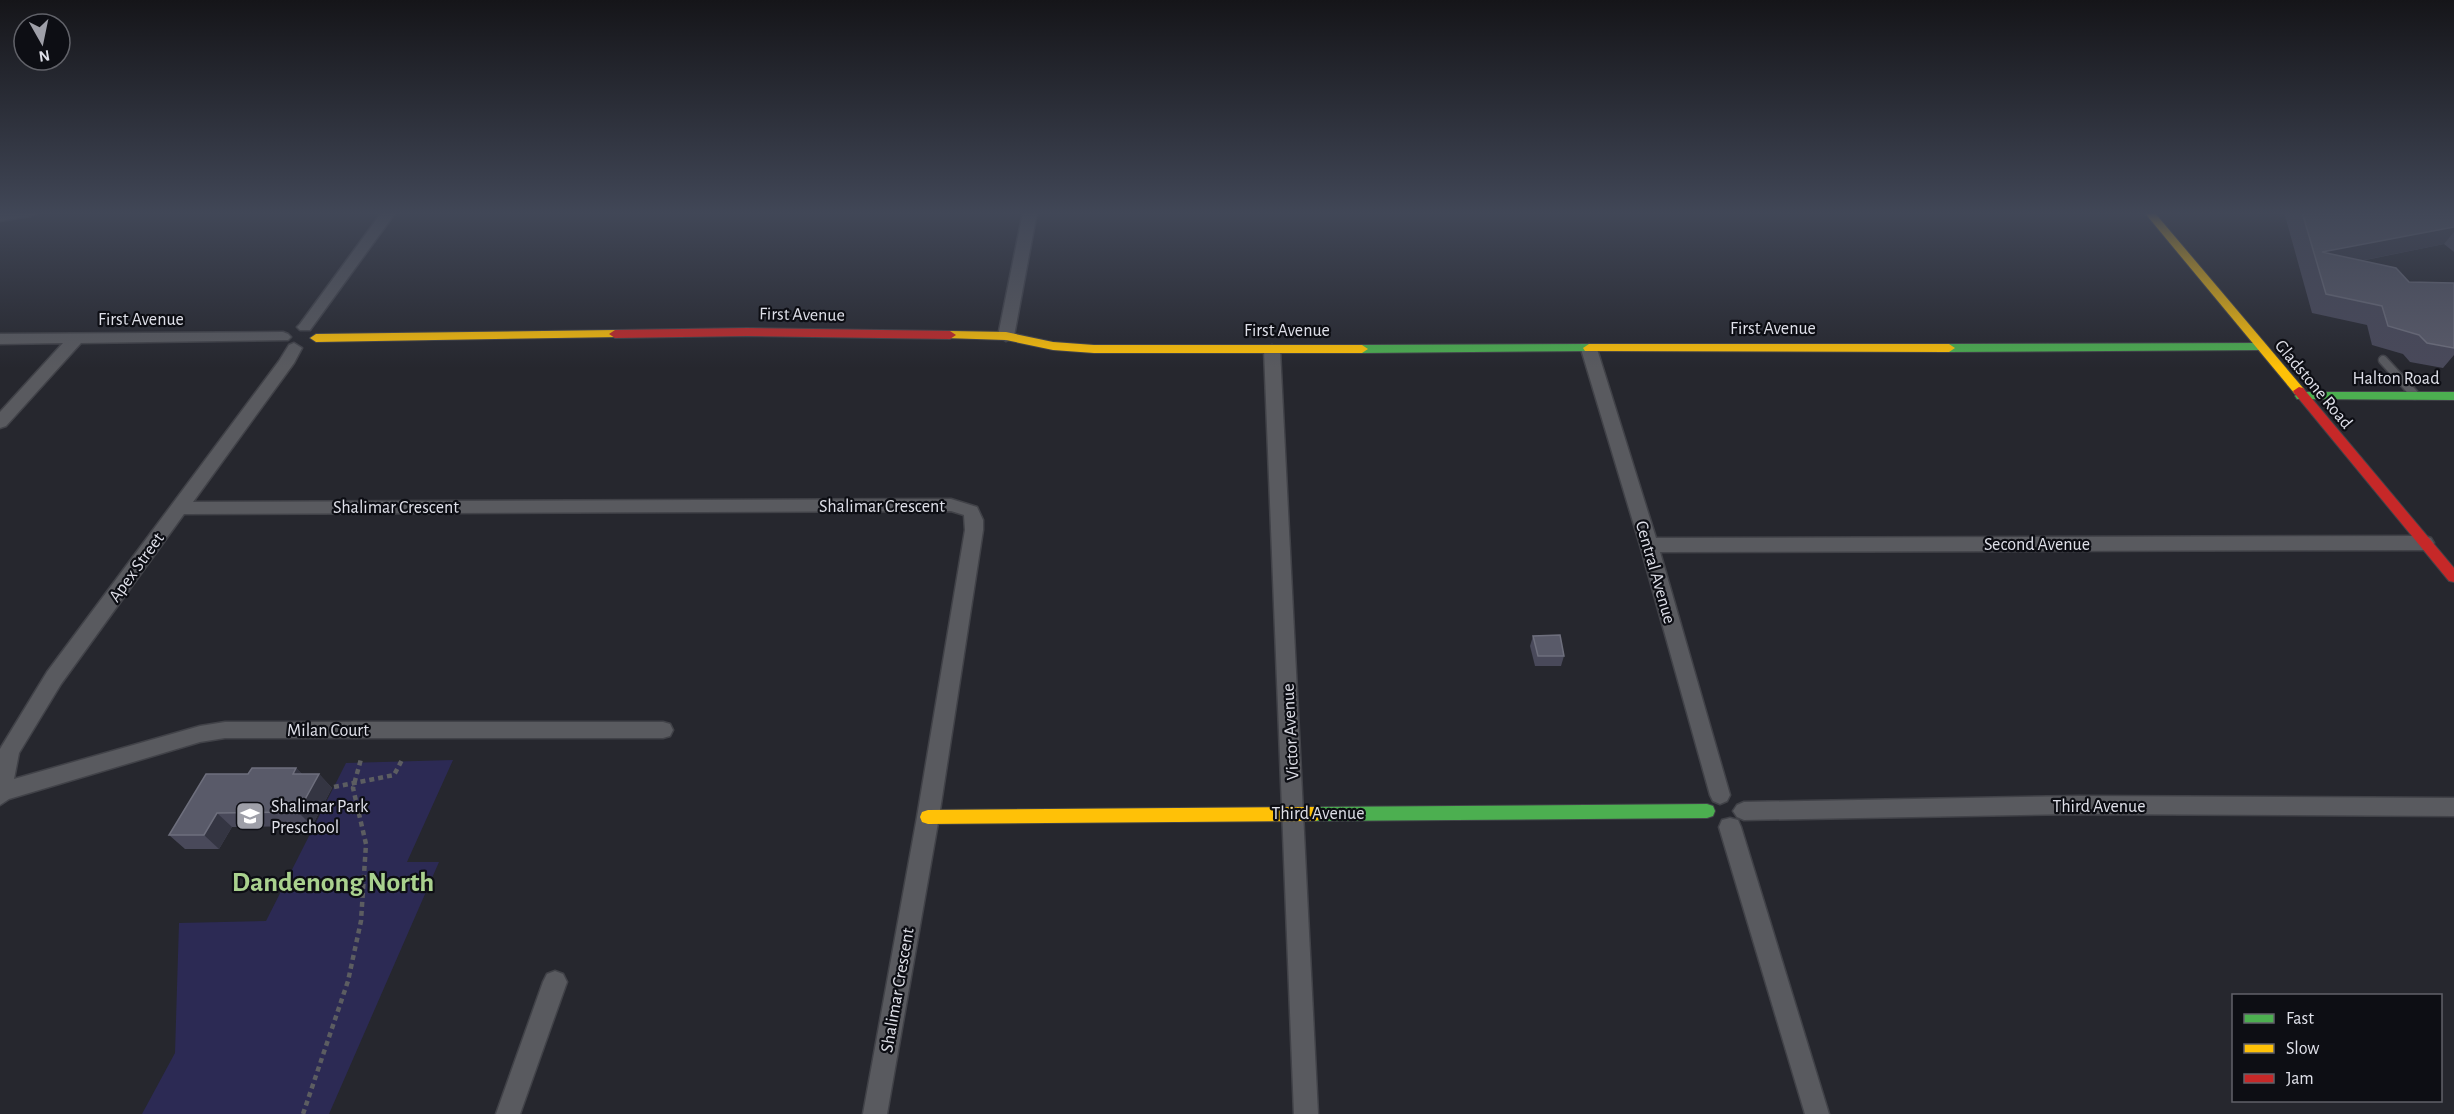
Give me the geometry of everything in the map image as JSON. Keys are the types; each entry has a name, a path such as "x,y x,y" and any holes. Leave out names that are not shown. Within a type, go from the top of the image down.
{"street":[{"path":"288,343 304,346 355,264"},
{"path":"1006,336 1020,264"},
{"name":"Gladstone Road","path":"2191,264 2454,577"},
{"name":"First Avenue","path":"310,333 747,332 1006,336 1053,346 1094,349 2259,347"},
{"path":"0,422 76,338"},
{"name":"First Avenue","path":"0,339 76,338 288,343"},
{"name":"Apex Street","path":"1,794 4,752 54,678 180,508 288,343"},
{"name":"Central Avenue","path":"1589,349 1649,544 1714,803"},
{"name":"Victor Avenue","path":"1272,350 1306,1114"},
{"name":"Halton Road","path":"2301,396 2454,396"},
{"name":"Shalimar Crescent","path":"180,508 963,507 971,510 974,530 928,817 875,1114"},
{"name":"Second Avenue","path":"1649,544 2425,543"},
{"name":"Milan Court","path":"1,794 200,734 225,730 663,730"},
{"path":"1737,819 1718,824 1714,803 1738,801 1737,819 1818,1114"},
{"name":"Third Avenue","path":"928,817 1294,813 1714,803"},
{"name":"Third Avenue","path":"1737,819 2079,805 2454,807"},
{"path":"508,1114 555,982"}],"lane":[{"path":"2383,360 2415,395"}],"path":[{"path":"334,787 354,781 394,775 403,758"},
{"path":"303,1114 348,981 360,921 366,844 353,788 361,759"}],"shaded area":[{"path":"453,760 407,862 439,862 329,1114 142,1114 175,1053 179,923 266,921 346,763"}],"building":[{"path":"2317,264 2377,264 2396,268 2409,282 2454,283 2454,348 2427,343 2419,335 2388,326 2382,306 2326,294"},
{"path":"1560,635 1564,656 1538,656 1533,636"},
{"path":"252,768 296,768 293,774 319,774 298,812 217,813 204,835 169,835 206,774 248,774"}],"traffic: fast":[{"path":"1949,348 2259,347"},
{"path":"1362,349 1589,348"},
{"path":"2301,396 2454,396"},
{"path":"1315,814 1707,811"}],"traffic: slow":[{"path":"2193,264 2299,391"},
{"path":"316,338 615,334"},
{"path":"950,335 1006,336 1053,346 1094,349 1362,349"},
{"path":"1589,348 1949,348"},
{"path":"928,817 1315,814"}],"traffic: jam":[{"path":"615,334 747,332 950,335"},
{"path":"2299,391 2454,577"}],"place":[{"name":"Shalimar Park Preschool","path":"250,816"}],"district":[{"name":"Dandenong North","path":"333,881"}]}
